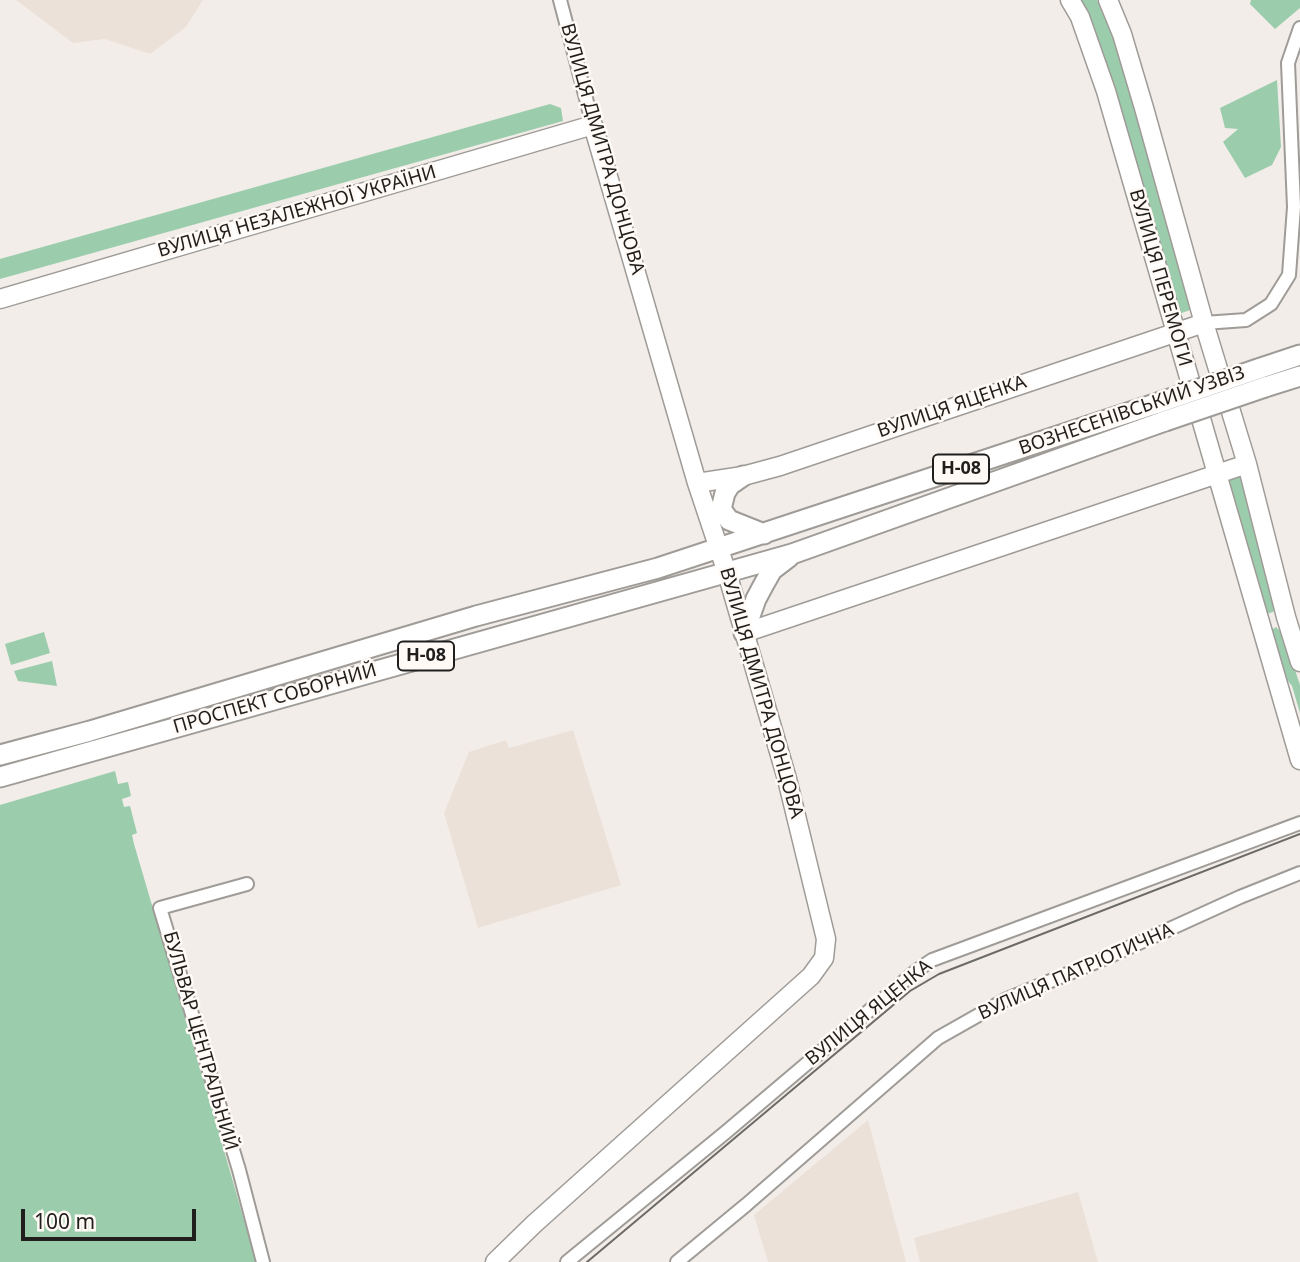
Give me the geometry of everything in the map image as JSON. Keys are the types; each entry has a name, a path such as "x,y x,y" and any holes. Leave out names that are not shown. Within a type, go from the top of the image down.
{"main road":[{"name":"ВОЗНЕСЕНІВСЬКИЙ УЗВІЗ","path":"764,534 1162,412 1262,378 1300,355"},
{"name":"ВОЗНЕСЕНІВСЬКИЙ УЗВІЗ","path":"1262,378 1300,376"},
{"name":"ВОЗНЕСЕНІВСЬКИЙ УЗВІЗ","path":"792,554 1162,412"},
{"path":"743,476 730,485 721,509 729,520 764,534"},
{"name":"ПРОСПЕКТ СОБОРНИЙ","path":"0,755 476,616 658,568 764,534"},
{"path":"744,633 755,599 772,570 792,554"},
{"name":"ПРОСПЕКТ СОБОРНИЙ","path":"0,777 792,554"},
{"path":"121,721 126,742"}],"street":[{"name":"ВУЛИЦЯ ДМИТРА ДОНЦОВА","path":"495,1262 811,976 824,958 826,939 790,792 593,125 561,0"},
{"name":"ВУЛИЦЯ ПЕРЕМОГИ","path":"1070,0 1080,17 1106,91 1174,331 1219,473 1300,760"},
{"name":"ВУЛИЦЯ ПЕРЕМОГИ","path":"1108,0 1122,34 1247,464 1300,662"},
{"path":"1204,323 1245,320 1271,304 1289,275 1294,207 1288,63 1300,28"},
{"name":"ВУЛИЦЯ НЕЗАЛЕЖНОЇ УКРАЇНИ","path":"0,299 593,125"},
{"name":"ВУЛИЦЯ ЯЦЕНКА","path":"698,483 743,476 800,459 1204,323"},
{"path":"744,633 1247,464"},
{"path":"698,483 721,509"},
{"path":"1260,626 1286,617"},
{"name":"ВУЛИЦЯ ЯЦЕНКА","path":"567,1262 932,960 1300,823"},
{"name":"ВУЛИЦЯ ПАТРІОТИЧНА","path":"677,1262 938,1038 1005,999 1300,873"},
{"name":"БУЛЬВАР ЦЕНТРАЛЬНИЙ","path":"247,884 160,908 239,1170 263,1262"}],"shaded area":[{"path":"16,0 203,0 186,27 150,54 105,39 73,43"},
{"path":"573,730 621,885 478,928 444,813 469,752 506,740 509,748"},
{"path":"868,1120 906,1262 768,1262 754,1215"},
{"path":"1078,1192 1098,1262 920,1262 914,1238"}],"green space":[{"path":"1079,0 1097,0 1123,62 1193,309 1179,314 1105,60"},
{"path":"1251,0 1300,0 1300,8 1275,29 1250,4"},
{"path":"1277,80 1281,147 1272,165 1245,178 1223,142 1238,129 1225,128 1220,108"},
{"path":"550,104 561,108 563,121 0,279 0,259"},
{"path":"1239,475 1244,482 1277,606 1273,612 1266,614 1228,479"},
{"path":"1276,627 1283,634 1300,685 1300,713 1292,686 1276,666 1268,632"},
{"path":"44,632 50,653 11,665 5,644"},
{"path":"52,661 57,686 18,681 14,671"},
{"path":"115,771 118,784 128,782 131,796 122,799 124,807 130,806 137,833 132,835 134,844 201,1072 204,1071 222,1132 219,1133 256,1262 0,1262 0,805"}],"tram line":[{"path":"587,1262 910,991 939,974 1300,834"}]}
